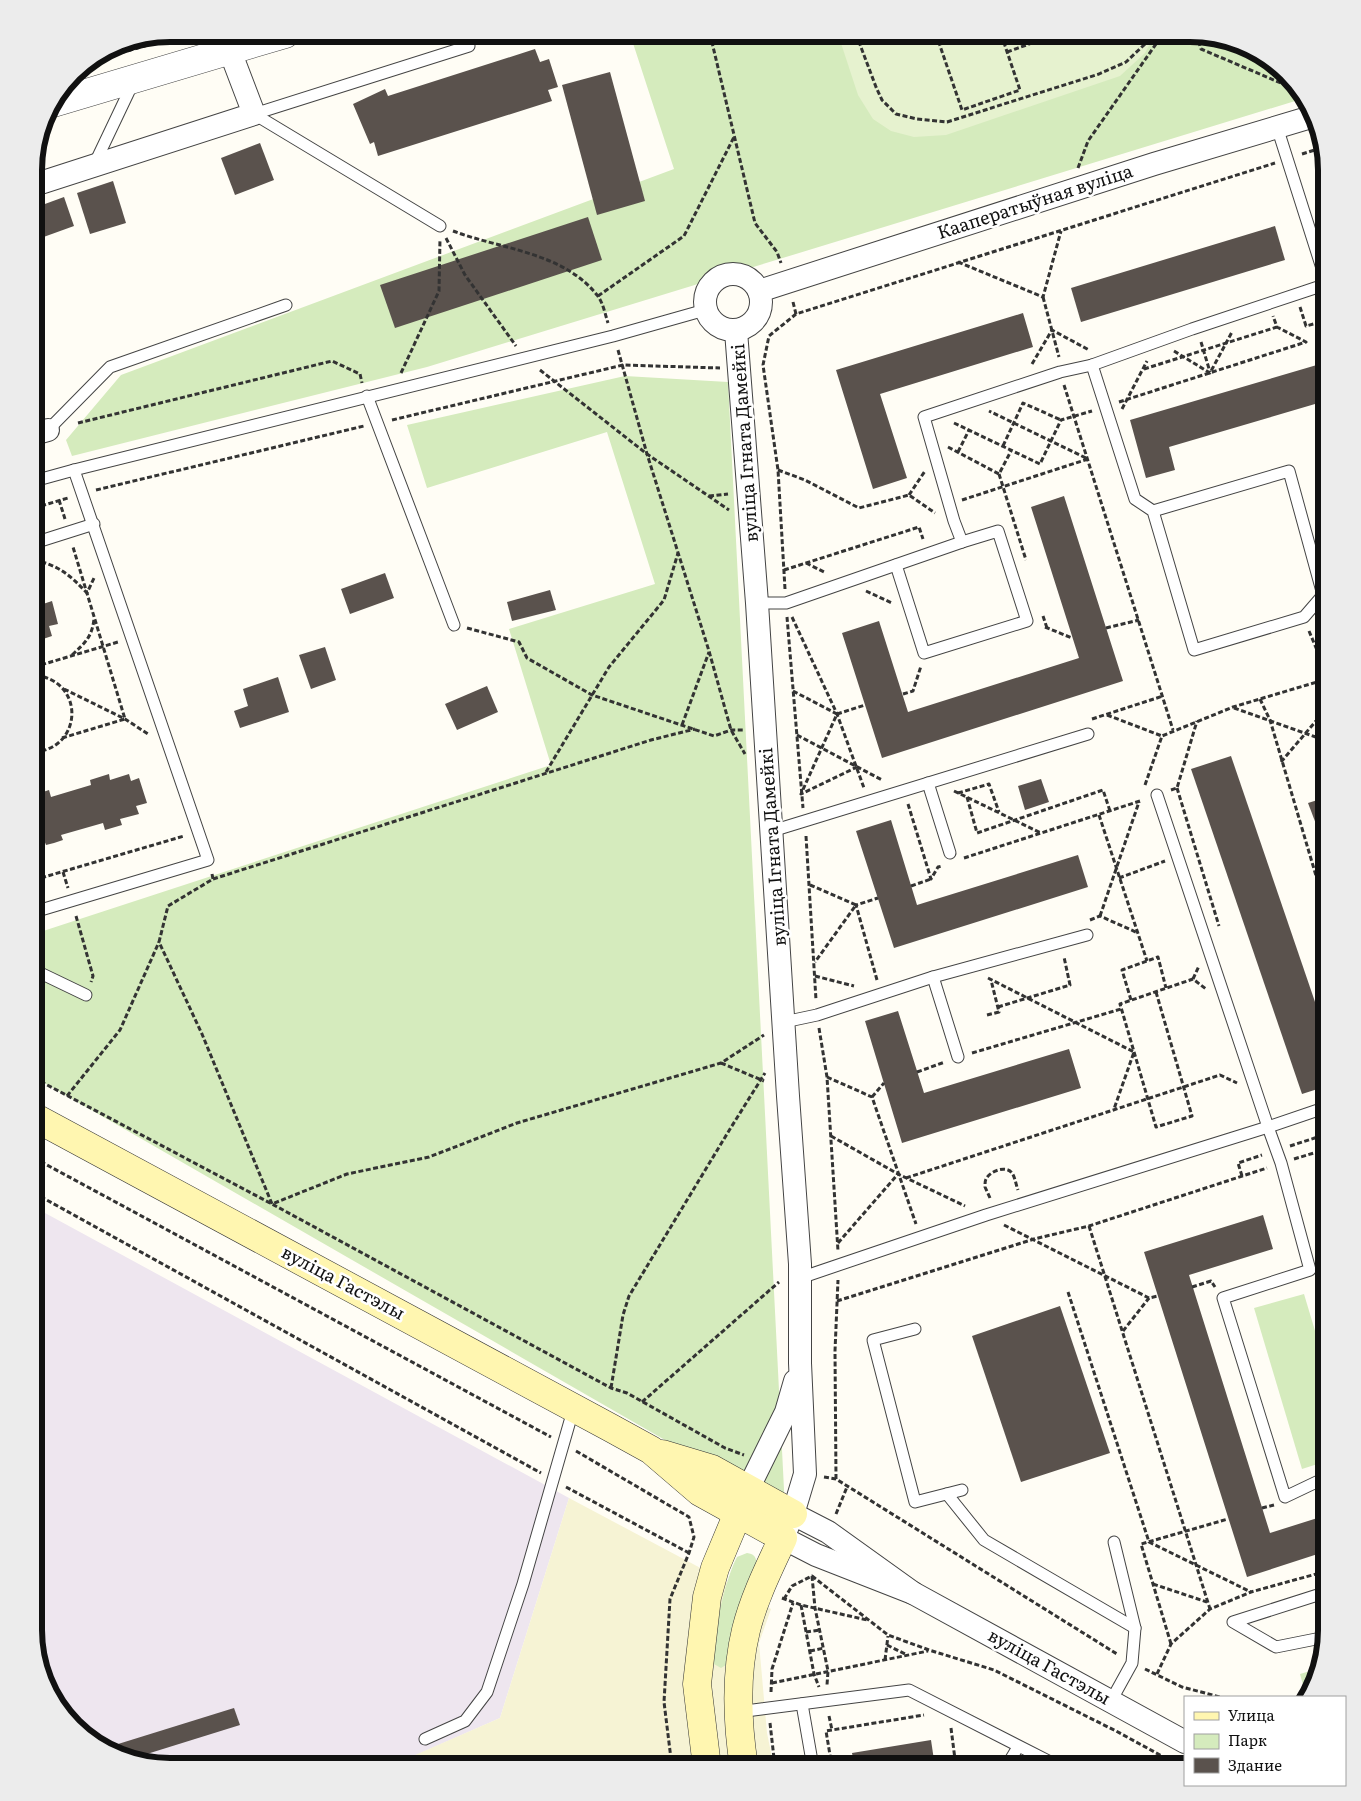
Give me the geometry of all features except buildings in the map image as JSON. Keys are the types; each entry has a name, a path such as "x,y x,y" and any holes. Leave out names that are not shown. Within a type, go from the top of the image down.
{"main road":[{"name":"вуліца Гастэлы","path":"42,1121 651,1450 700,1492 743,1501 788,1526"},
{"path":"706,1758 697,1684 707,1597 715,1568 743,1501"},
{"path":"743,1758 738,1712 738,1681 746,1630 771,1594 788,1526"}],"street":[{"path":"63,100 245,43"},
{"path":"43,182 254,114 228,47"},
{"name":"Кааператыўная вуліца","path":"759,291 788,280 1307,118"},
{"path":"729,274 741,275 752,281 759,291 761,304 758,316 749,326 736,331 723,330 712,322 705,310 704,298 708,286 717,278 729,274"},
{"name":"вуліца Ігната Дамейкі","path":"736,331 757,603 800,1271 800,1363 805,1474 788,1526"},
{"name":"вуліца Ігната Дамейкі","path":"743,1501 786,1412 800,1363"},
{"name":"вуліца Гастэлы","path":"788,1526 828,1532 913,1593 1184,1741"},
{"name":"вуліца Гастэлы","path":"788,1526 814,1566 913,1593"}],"lane":[{"path":"254,114 469,46"},
{"path":"94,165 135,79"},
{"path":"254,114 440,226"},
{"path":"1277,127 1318,256"},
{"path":"962,542 954,521 924,417 1060,372 1092,365 1197,327 1318,287"},
{"path":"43,430 110,367 286,305"},
{"path":"43,479 613,336 705,310"},
{"path":"1092,365 1135,498 1153,511 1194,650 1304,617 1318,601"},
{"path":"367,396 454,625"},
{"path":"42,910 208,860 133,637 74,470"},
{"path":"1153,511 1288,471 1318,577"},
{"path":"43,540 94,524"},
{"path":"757,603 786,603 962,542 998,531 1027,621 924,653 896,565"},
{"path":"772,831 869,802 903,796 931,782 1088,734"},
{"path":"931,782 952,859"},
{"path":"1157,795 1281,1163 1310,1270 1223,1298 1285,1497 1318,1481"},
{"path":"784,1022 817,1015 880,988 933,977 1087,935"},
{"path":"42,974 86,995"},
{"path":"933,977 958,1057"},
{"path":"800,1271 838,1266 995,1212 1268,1128 1318,1110"},
{"path":"915,1329 873,1340 915,1502 962,1490"},
{"path":"425,1739 465,1721 488,1692 523,1584 574,1407"},
{"path":"947,1494 984,1540 1135,1628"},
{"path":"1111,1701 1132,1663 1135,1628 1114,1542"},
{"path":"1318,1595 1233,1622 1276,1647 1318,1639"},
{"path":"738,1712 909,1690 1041,1758"},
{"path":"802,1704 811,1758"},
{"path":"1011,1758 1018,1747"}],"path":[{"path":"712,43 755,223 778,252 788,280 796,314"},
{"path":"859,43 882,100 896,114 917,119 947,122 1099,74 1126,62 1145,43"},
{"path":"939,43 962,110 1020,90 1004,43"},
{"path":"1007,52 1032,43"},
{"path":"1068,192 1088,141 1157,43"},
{"path":"1199,43 1201,49 1284,83"},
{"path":"118,54 151,44"},
{"path":"598,296 684,236 734,136"},
{"path":"836,1479 835,1351 838,1243 827,1077 817,1015 810,885 786,603 778,470 763,365 769,336 796,314 1317,149"},
{"path":"440,226 476,240 544,258 576,274 598,296 623,365 647,454 709,651 731,730 746,755"},
{"path":"440,226 465,275 524,358 647,454 751,525"},
{"path":"393,390 439,291 440,226"},
{"path":"1061,231 1043,297 1061,363 1060,372 1173,730"},
{"path":"958,262 1043,297"},
{"path":"1296,294 1306,326 1318,323"},
{"path":"1270,303 1277,328"},
{"path":"1210,373 1244,312"},
{"path":"1197,327 1210,373"},
{"path":"1003,446 1022,403 1060,420 1306,342 1277,328 1143,370"},
{"path":"1052,330 1093,352"},
{"path":"1019,387 1052,330"},
{"path":"1112,427 1158,341 1210,373"},
{"path":"43,432 332,361 360,374 367,396"},
{"path":"43,505 83,493 623,365 738,368 763,365"},
{"path":"971,402 1088,460"},
{"path":"935,414 1040,464 1060,420"},
{"path":"958,452 969,430"},
{"path":"930,437 998,474 1026,562"},
{"path":"998,474 1012,451"},
{"path":"949,504 1088,460"},
{"path":"778,470 805,480 859,508 909,495 928,466"},
{"path":"909,495 944,519 954,521"},
{"path":"59,500 124,719"},
{"path":"784,570 919,527 928,554"},
{"path":"545,774 609,667 664,600 678,552"},
{"path":"43,562 72,576 87,593"},
{"path":"786,603 837,714 869,802"},
{"path":"1041,609 1047,628"},
{"path":"72,655 88,639 93,628 94,617"},
{"path":"1304,617 1318,652"},
{"path":"1106,628 1139,620"},
{"path":"1027,621 1072,638"},
{"path":"454,625 519,642 527,658 592,696 714,736 731,730 765,729"},
{"path":"43,664 133,637"},
{"path":"682,725 709,651"},
{"path":"902,694 913,690 924,653"},
{"path":"43,676 124,719 170,748"},
{"path":"1138,933 1100,916 1162,736 1233,707 1318,682"},
{"path":"43,751 54,746 69,731 72,709 70,699 64,689"},
{"path":"793,691 837,714 865,705"},
{"path":"70,699 77,696"},
{"path":"1260,699 1270,720 1318,884"},
{"path":"1233,707 1318,738"},
{"path":"801,794 837,714"},
{"path":"1107,714 1162,736"},
{"path":"1281,762 1318,718"},
{"path":"62,738 124,719"},
{"path":"912,886 931,879 938,867 952,859 1042,833 1177,788 1197,721"},
{"path":"67,1096 120,1030 159,942 168,906 213,879 651,740 695,729"},
{"path":"797,734 857,767 903,796 931,879"},
{"path":"801,794 857,767"},
{"path":"931,782 1042,833"},
{"path":"958,793 989,784 999,813"},
{"path":"967,797 977,833 1103,790 1110,811"},
{"path":"1098,815 1147,961"},
{"path":"43,878 199,832"},
{"path":"1119,878 1178,856"},
{"path":"208,860 213,879"},
{"path":"63,872 93,976 86,995"},
{"path":"810,885 856,905"},
{"path":"814,963 856,905 878,898"},
{"path":"815,976 880,988 856,905"},
{"path":"159,942 202,1034 272,1204"},
{"path":"998,1007 1070,985 1060,942"},
{"path":"1131,1000 1122,970 1147,961 1158,958 1166,988"},
{"path":"986,963 999,1012 987,1015"},
{"path":"967,968 1134,1052"},
{"path":"1156,992 1192,1116 1156,1127 1120,1004 1192,979 1227,1004"},
{"path":"918,1072 958,1057 1121,1009"},
{"path":"272,1204 347,1174 429,1157 517,1123 721,1063 784,1022"},
{"path":"1114,1110 1134,1052"},
{"path":"721,1063 762,1080 788,1096"},
{"path":"611,1388 623,1315 629,1296 766,1072"},
{"path":"906,1178 1220,1075 1256,1091"},
{"path":"827,1077 872,1097 921,1238"},
{"path":"42,1083 272,1204 611,1388 627,1393 725,1448 761,1462"},
{"path":"872,1097 884,1083"},
{"path":"1303,1115 1318,1124"},
{"path":"837,1300 1034,1240 1089,1226 1318,1153"},
{"path":"42,1162 564,1444 690,1516 694,1537 690,1553 670,1599 664,1702 671,1758"},
{"path":"838,1243 898,1174"},
{"path":"42,1198 715,1568"},
{"path":"1089,1226 1210,1609"},
{"path":"642,1402 800,1271"},
{"path":"1192,1287 1211,1282 1223,1298"},
{"path":"1068,1292 1149,1542 1251,1592"},
{"path":"1123,1331 1149,1298"},
{"path":"805,1474 836,1479 1132,1663 1182,1687 1216,1696"},
{"path":"828,1532 847,1487"},
{"path":"1171,1644 1141,1544 1228,1519"},
{"path":"771,1594 792,1586 814,1566"},
{"path":"814,1566 816,1608 828,1671 825,1701"},
{"path":"814,1566 867,1620 888,1635 994,1670 1166,1758"},
{"path":"1153,1584 1208,1602"},
{"path":"771,1594 801,1605 867,1620"},
{"path":"774,1758 769,1730 772,1669 793,1602"},
{"path":"801,1605 814,1674 825,1701 832,1730"},
{"path":"806,1632 820,1630"},
{"path":"885,1660 888,1635"},
{"path":"887,1645 908,1655"},
{"path":"810,1652 824,1648"},
{"path":"772,1683 929,1650"},
{"path":"949,1710 955,1758"},
{"path":"830,1758 826,1731 927,1714"},
{"path":"943,1723 959,1732"}],"shaded area":[{"path":"42,1212 569,1498 500,1718 409,1758 170,1758 153,1757 121,1749 92,1732 69,1709 52,1680 47,1664 42,1631"},
{"path":"569,1498 740,1589 771,1609 759,1643 767,1733 772,1758 408,1758 500,1718"}],"green space":[{"path":"633,43 1199,43 1240,52 1262,64 1287,86 1298,100 427,367 72,456 66,440 121,375 674,169"},
{"path":"841,43 1150,43 1145,53 1120,76 946,135 914,137 891,131 873,119 858,95"},
{"path":"625,376 728,382 785,1509 42,1082 42,931 551,765 509,629 655,584 607,432 427,488 407,425"},
{"path":"1304,1294 1318,1341 1318,1464 1302,1469 1254,1308"},
{"path":"747,1553 754,1556 757,1562 728,1653 726,1665 721,1668 714,1664 715,1639 720,1609 737,1557"},
{"path":"1312,1670 1304,1689 1300,1674"}]}
